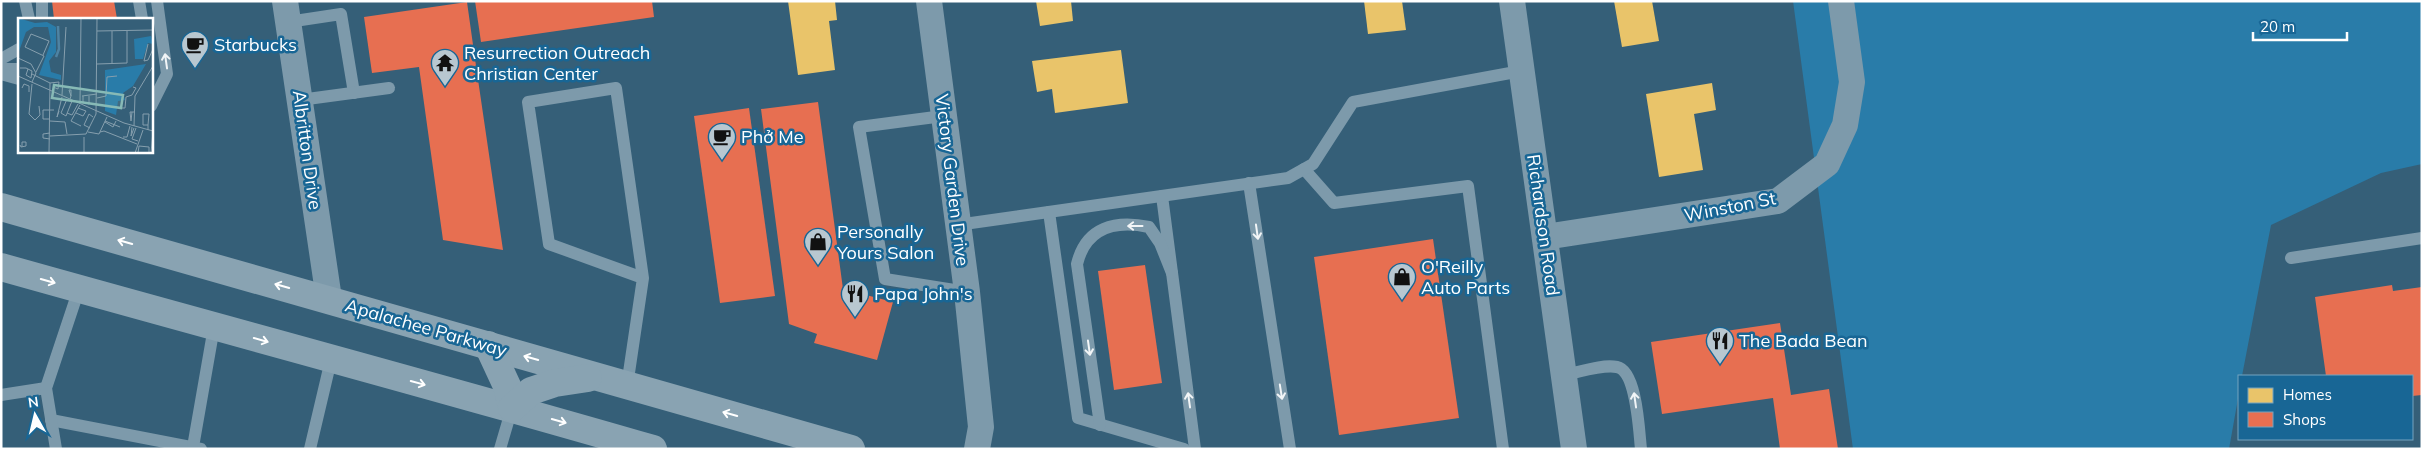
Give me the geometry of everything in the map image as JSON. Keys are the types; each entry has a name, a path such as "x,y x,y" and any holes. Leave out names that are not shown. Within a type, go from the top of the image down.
{"main road":[{"name":"Apalachee Parkway","path":"1,207 851,449"},
{"path":"1,267 331,360 512,408 653,449"},
{"path":"488,346 503,377 512,408"},
{"path":"512,408 531,391 555,383 595,377"}],"street":[{"name":"Victory Garden Drive","path":"929,1 967,292 982,427 977,449"},
{"name":"Richardson Road","path":"1512,1 1574,449"},
{"name":"Winston St","path":"1545,237 1778,201 1827,164 1845,125 1852,82 1841,1"},
{"name":"Albritton Drive","path":"286,11 329,299"}],"lane":[{"path":"25,1 29,18"},
{"path":"42,1 42,18"},
{"path":"140,1 142,18"},
{"path":"152,104 167,74 157,1"},
{"path":"286,11 341,14 354,93"},
{"path":"1,59 18,50"},
{"path":"1,69 18,69"},
{"path":"957,225 1288,178 1313,164 1353,102 1521,71"},
{"path":"1,74 18,79"},
{"path":"300,100 389,88"},
{"path":"627,386 643,278 616,88 528,102 549,244 643,278"},
{"path":"943,116 859,127 885,279 967,292"},
{"path":"1304,169 1334,203 1468,186 1503,449"},
{"path":"1250,183 1290,449"},
{"path":"1162,196 1196,449"},
{"path":"1049,212 1078,418 1184,449"},
{"path":"1100,425 1077,264 1081,248 1100,230 1136,224 1149,227 1160,243 1172,273"},
{"path":"2291,258 2422,238"},
{"path":"56,449 46,388 78,289"},
{"path":"51,420 144,443 197,448 214,327"},
{"path":"310,449 331,360"},
{"path":"1564,375 1609,367 1619,368 1626,372 1632,384 1641,449"},
{"path":"1,395 46,388"},
{"path":"500,449 512,408"}],"shaded area":[{"path":"1793,1 2422,1 2422,164 2381,173 2271,225 2242,375 2238,375 2238,399 2229,449 1853,449"}],"building: Homes":[{"path":"788,1 835,1 837,20 829,21 835,70 798,75"},
{"path":"1036,1 1071,1 1073,21 1040,26"},
{"path":"1364,1 1402,1 1406,30 1368,34"},
{"path":"1614,1 1652,1 1659,41 1622,47"},
{"path":"1121,50 1128,103 1055,113 1052,89 1037,92 1032,61"},
{"path":"1712,83 1716,110 1694,114 1703,170 1659,177 1646,94"}],"building: Shops":[{"path":"52,1 114,1 117,18 54,18"},
{"path":"475,1 652,1 654,17 481,42"},
{"path":"467,2 503,250 443,240 419,67 372,73 364,17"},
{"path":"818,102 843,289 893,302 877,360 814,343 817,334 789,324 761,109"},
{"path":"749,108 775,296 720,303 694,116"},
{"path":"1433,239 1459,418 1339,435 1314,257"},
{"path":"1145,265 1162,383 1114,390 1098,271"},
{"path":"2392,285 2393,291 2422,287 2422,395 2413,396 2413,375 2326,375 2315,297"},
{"path":"1780,323 1791,395 1829,389 1838,449 1780,449 1773,398 1662,414 1651,342"}],"place":[{"name":"Starbucks","path":"195,69"},
{"name":"Resurrection Outreach Christian Center","path":"445,87"},
{"name":"Phở Me","path":"722,161"},
{"name":"Personally Yours Salon","path":"818,266"},
{"name":"O'Reilly Auto Parts","path":"1402,301"},
{"name":"Papa John's","path":"855,318"},
{"name":"The Bada Bean","path":"1720,365"}]}
